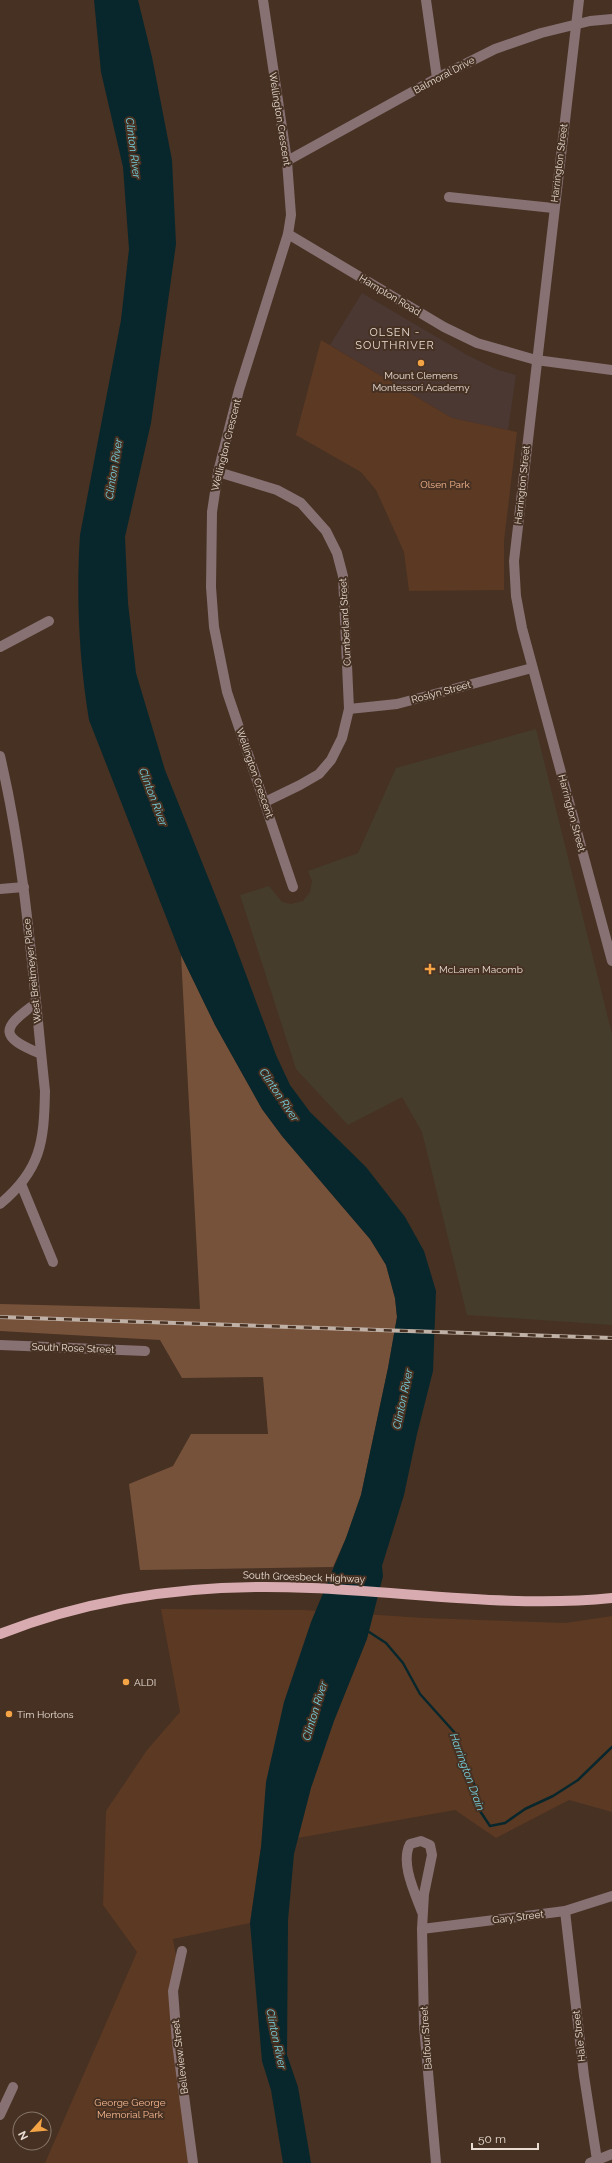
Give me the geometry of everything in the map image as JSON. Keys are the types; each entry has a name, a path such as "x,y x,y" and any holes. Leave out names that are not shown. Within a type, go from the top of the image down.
{"main road":[{"name":"South Groesbeck Highway","path":"0,1634 82,1609 168,1593 236,1587 312,1588 393,1594 523,1600 612,1598"}],"street":[{"name":"Wellington Crescent","path":"263,0 287,161 291,215 288,234 239,390 218,472 212,512 211,587 214,628 227,692 293,887"},
{"path":"426,0 437,78"},
{"name":"Harrington Street","path":"579,0 553,208 514,561 516,596 532,668 612,960"},
{"name":"Balmoral Drive","path":"287,161 437,78 495,49 534,35 575,25 612,19"},
{"path":"449,198 553,208"},
{"name":"Hampton Road","path":"288,234 465,338 509,354 536,360 612,370"},
{"name":"Cumberland Street","path":"218,472 259,483 290,496 313,515 329,536 337,553 343,576 349,709 342,738 331,760 311,779 265,802"},
{"path":"0,647 49,621"},
{"name":"Roslyn Street","path":"349,709 397,704 532,668"},
{"name":"West Breitmeyer Place","path":"0,756 17,837 24,887 45,1091 43,1134 36,1160 21,1184 0,1204"},
{"path":"0,889 24,887"},
{"path":"35,1004 9,1021 5,1028 12,1041 41,1054"},
{"path":"21,1184 53,1262"},
{"name":"South Rose Street","path":"0,1345 145,1351"},
{"name":"Balfour Street","path":"422,1912 410,1876 406,1857 410,1844 421,1841 430,1845 432,1855 422,1912 422,1929 424,2026 436,2163"},
{"name":"Gary Street","path":"422,1929 565,1911 612,1896"},
{"name":"Hale Street","path":"565,1911 593,2161"},
{"name":"Belleview Street","path":"182,1951 173,1991 193,2163"},
{"path":"0,2116 12,2087"},
{"path":"593,2161 612,2154"}],"shaded area":[{"name":"Mount Clemens Montessori Academy","path":"362,293 467,355 498,370 516,375 508,430 452,418 330,345"},
{"name":"McLaren Macomb","path":"536,729 612,1034 612,1325 467,1315 422,1132 402,1097 348,1125 296,1069 240,895 269,886 282,902 291,904 303,901 310,892 312,881 308,871 358,853 396,768"},
{"path":"181,955 215,1025 262,1109 282,1136 370,1239 386,1265 395,1298 397,1317 388,1368 361,1495 346,1538 333,1567 140,1570 129,1484 173,1466 191,1434 268,1434 263,1377 182,1378 160,1340 0,1331 0,1304 200,1309"}],"green space":[{"name":"Olsen Park","path":"321,340 452,418 517,432 504,541 504,590 409,591 404,552 376,490 361,472 296,435"},
{"name":"George George Memorial Park","path":"161,1609 304,1610 424,1618 565,1623 612,1616 612,1812 569,1800 496,1838 455,1810 298,1838 261,1847 250,1923 173,1939 178,1967 173,1991 193,2163 45,2163 50,2151 52,2151 52,2147 137,1952 103,1905 106,1811 147,1750 180,1712"}],"water":[{"name":"Clinton River","path":"94,0 138,0 152,57 172,160 176,244 151,423 125,537 128,603 136,673 165,770 232,937 276,1055 290,1085 310,1112 366,1167 405,1217 424,1251 436,1291 433,1371 417,1434 404,1495 382,1566 383,1576 367,1639 334,1721 311,1788 294,1854 288,1920 287,2055 298,2087 311,2163 283,2163 271,2090 262,2061 250,1923 261,1847 266,1782 284,1702 311,1622 346,1538 361,1495 388,1368 397,1317 395,1298 386,1265 370,1239 282,1136 262,1109 215,1025 181,955 89,720 79,628 78,581 80,535 121,320 129,249 123,167 101,72"}],"waterway":[{"name":"Harrington Drain","path":"366,1630 386,1643 403,1663 420,1694 455,1733 478,1795 480,1811 490,1826 505,1823 525,1809 553,1796 578,1780 612,1747"}],"railway":[{"path":"0,1317 612,1338"}],"place":[{"name":"Mount Clemens Montessori Academy","path":"421,363"},
{"name":"McLaren Macomb","path":"430,969"},
{"name":"ALDI","path":"126,1682"},
{"name":"Tim Hortons","path":"9,1714"}],"district":[{"name":"OLSEN - SOUTHRIVER","path":"395,338"}]}
